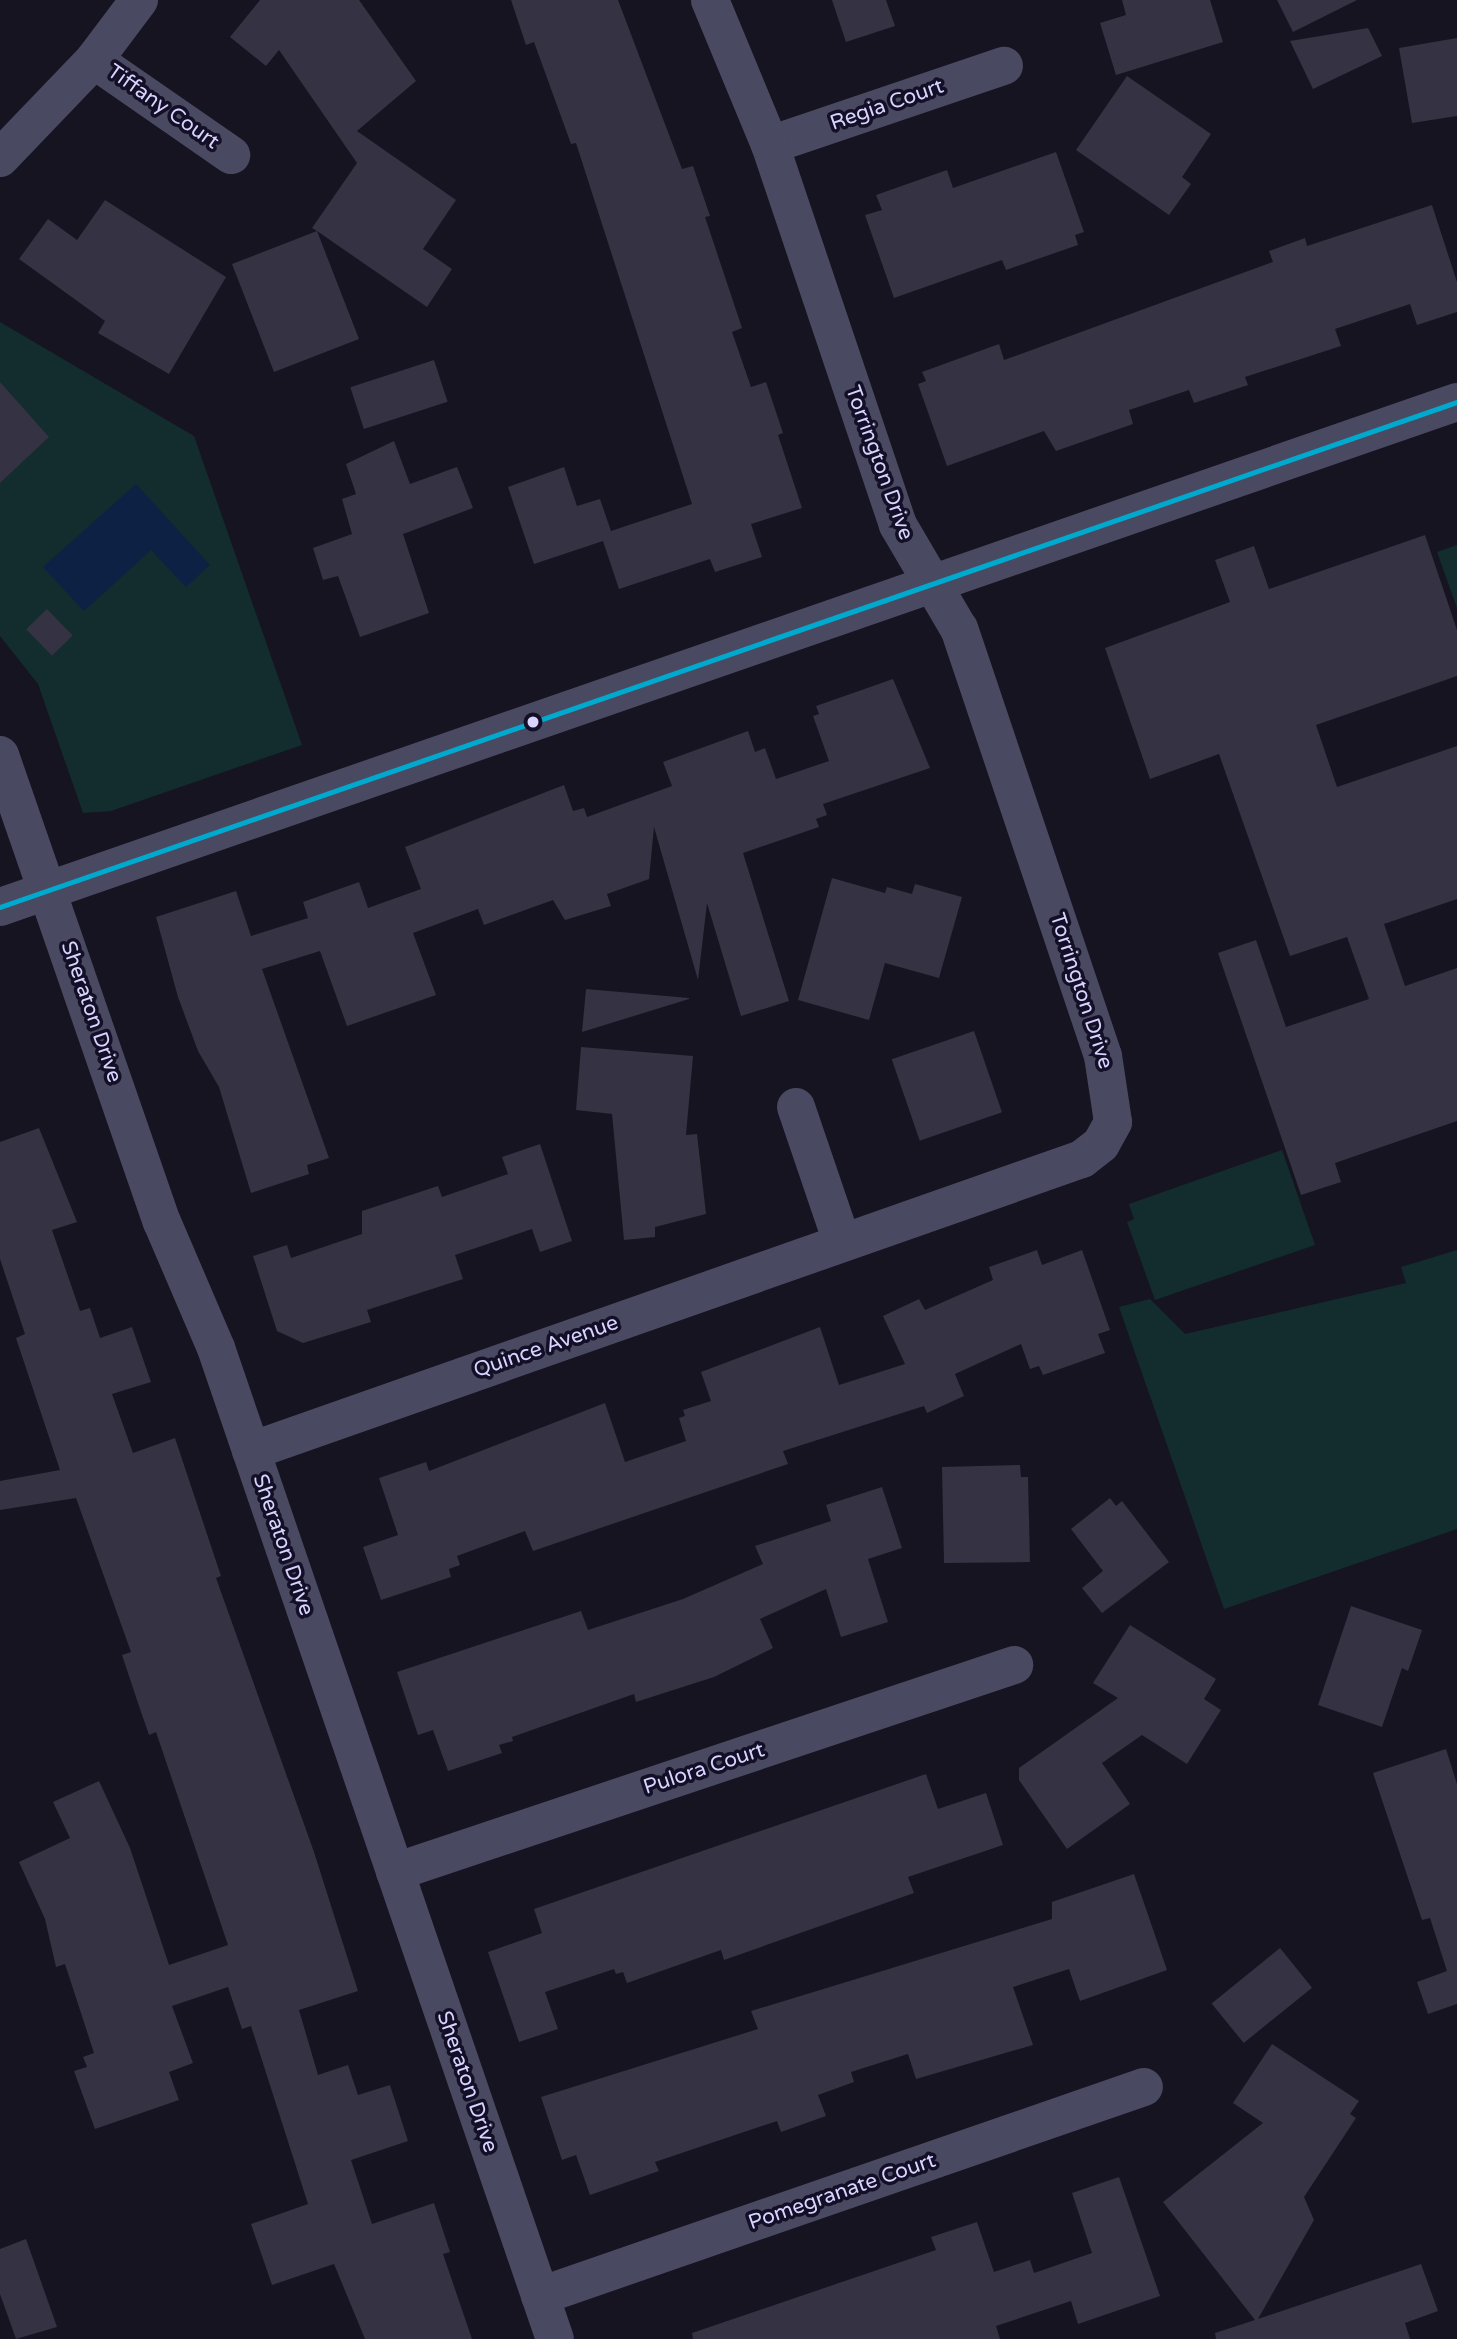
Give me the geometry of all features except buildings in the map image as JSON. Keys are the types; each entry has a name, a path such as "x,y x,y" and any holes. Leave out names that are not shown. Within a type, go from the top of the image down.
{"street":[{"path":"0,158 94,60 139,0"},
{"name":"Torrington Drive","path":"710,0 770,145 898,526 929,583 959,629 1103,1056 1113,1122"},
{"name":"Tiffany Court","path":"94,60 231,155"},
{"name":"Regia Court","path":"770,145 1004,66"},
{"path":"0,907 1457,402"},
{"name":"Sheraton Drive","path":"0,755 50,890 162,1222 216,1348 555,2339"},
{"path":"796,1107 842,1242"},
{"name":"Quince Avenue","path":"250,1451 1082,1159 1101,1144 1113,1122"},
{"name":"Pulora Court","path":"395,1872 1014,1665"},
{"name":"Pomegranate Court","path":"540,2296 1144,2087"}],"green space":[{"path":"0,322 194,436 302,745 111,811 83,813 38,684 0,636"},
{"path":"1457,545 1457,608 1437,552"},
{"path":"1282,1150 1315,1245 1155,1300 1127,1222 1134,1219 1129,1204"},
{"path":"1457,1250 1457,1529 1224,1609 1119,1307 1150,1299 1185,1334 1406,1283 1401,1267"}],"water":[{"path":"136,484 210,565 186,587 151,550 84,611 43,567"}],"transit line":[{"path":"0,907 1457,402"}]}
